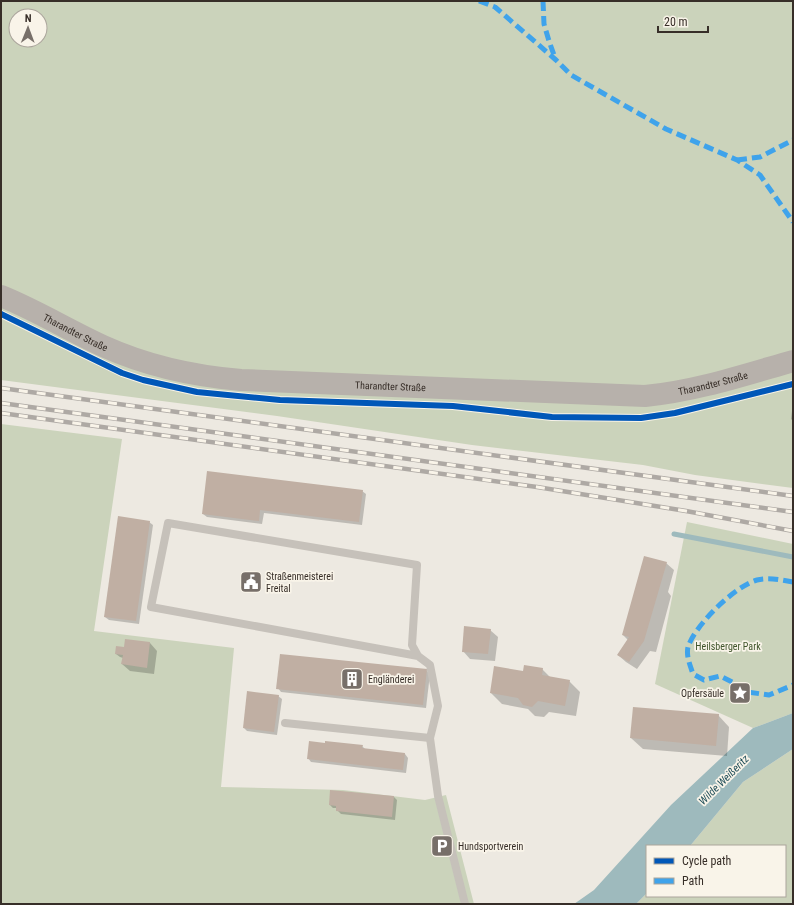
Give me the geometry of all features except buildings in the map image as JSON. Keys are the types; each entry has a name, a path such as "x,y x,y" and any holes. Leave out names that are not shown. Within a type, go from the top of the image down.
{"main road":[{"name":"Tharandter Straße","path":"1,296 103,346 151,364 193,375 241,380 645,396 679,392 714,384 793,361"}],"lane":[{"path":"418,656 151,607 168,523 417,565 412,645 418,656 430,665 438,706 430,738 438,796 465,904"},
{"path":"285,722 430,738"}],"green space":[{"path":"1,1 793,1 793,488 695,475 643,465 472,445 277,416 1,380"},
{"path":"1,424 122,439 94,631 234,648 221,787 343,790 425,800 446,795 474,904 1,904"},
{"name":"Heilsberger Park","path":"687,522 793,544 793,713 753,728 655,684"},
{"path":"793,749 793,904 636,904 646,894 646,897 786,897 786,845 691,845 743,782"}],"water":[{"name":"Wilde Weißeritz","path":"793,713 793,749 743,782 691,845 646,845 646,894 636,904 574,904 594,890 671,805 753,728"}],"waterway":[{"path":"674,534 793,557"}],"railway":[{"path":"1,388 793,496"},
{"path":"1,403 793,512"},
{"path":"1,413 537,487 686,511 793,531"}],"marked path":[{"path":"479,1 495,7 571,75 666,129 737,160 760,175 793,222"},
{"path":"543,1 544,24 555,58"},
{"path":"737,160 760,157 793,140"},
{"path":"793,582 775,579 761,579 738,590 727,598 707,618 692,638 688,647 689,660 693,674 704,680 720,676 747,692 769,695 793,685"}],"cycle path":[{"path":"1,314 122,373 143,380 197,392 280,400 453,406 552,417 641,418 675,413 793,384"}],"place":[{"name":"Straßenmeisterei Freital","path":"251,582"},
{"name":"Engländerei","path":"352,679"},
{"name":"Opfersäule","path":"740,693"},
{"name":"Hundsportverein","path":"442,846"}]}
